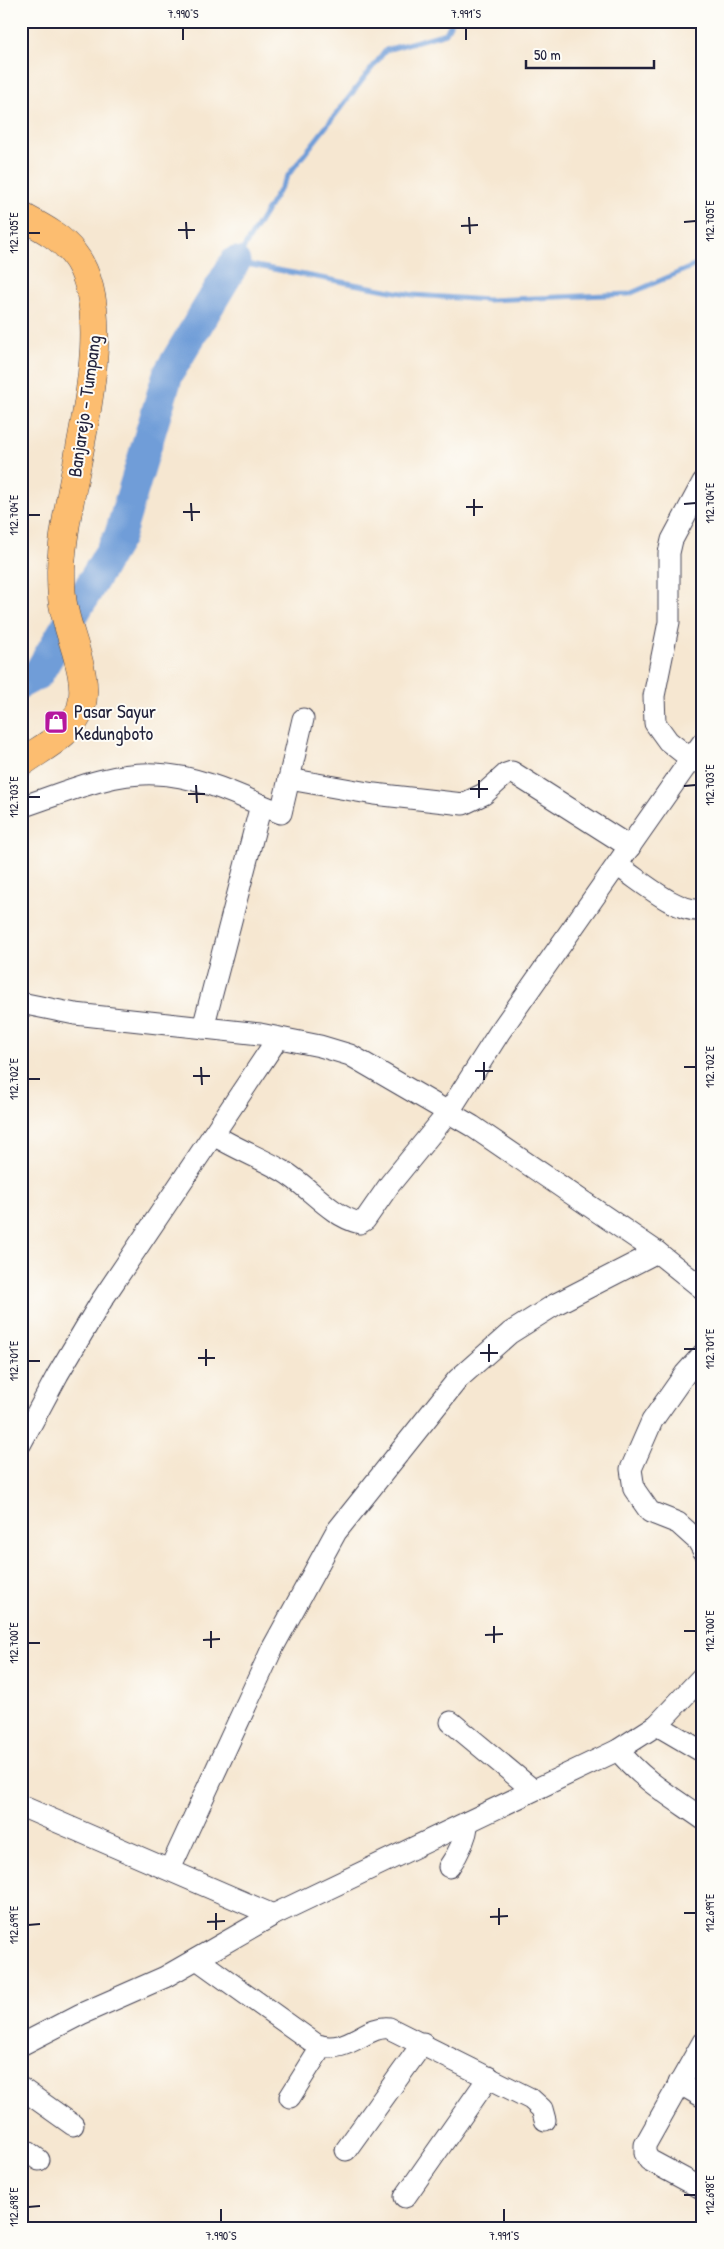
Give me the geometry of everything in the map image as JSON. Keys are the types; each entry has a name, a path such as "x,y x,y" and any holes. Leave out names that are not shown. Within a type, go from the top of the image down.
{"main road":[{"name":"Banjarejo - Tumpang","path":"21,216 56,237 73,253 84,269 95,310 92,368 64,537 62,598 82,679 83,696 79,713 66,730 21,763"}],"street":[{"path":"214,1135 231,1146 282,1170 319,1199 348,1218 360,1222 368,1216 390,1184 448,1113 499,1033 630,847 699,755 668,741 655,723 654,696 669,622 668,553 672,540 697,506 703,482"},
{"path":"21,807 86,785 119,777 155,774 176,776 230,790 281,813 303,719"},
{"path":"289,779 374,794 463,804 484,794 506,774 512,772 630,847"},
{"path":"203,1028 261,805"},
{"path":"618,866 675,904 688,910 703,910"},
{"path":"21,1003 53,1011 270,1036 350,1055 472,1126 657,1252 703,1289"},
{"path":"21,1443 58,1374 102,1300 214,1135 270,1036"},
{"path":"170,1869 272,1649 298,1600 336,1532 382,1473 458,1379 510,1333 556,1304 657,1252"},
{"path":"703,1354 675,1388 652,1421 631,1469 634,1489 650,1512 678,1523 698,1540 703,1550"},
{"path":"21,2045 82,2014 164,1977 273,1915 618,1750 657,1725 703,1676"},
{"path":"451,1722 533,1790"},
{"path":"657,1725 703,1752"},
{"path":"618,1750 643,1776 703,1818"},
{"path":"21,1806 273,1915"},
{"path":"449,1867 459,1852 467,1834 468,1822"},
{"path":"197,1959 322,2046 355,2041 383,2027 423,2043 531,2099 542,2109 545,2120"},
{"path":"703,2042 646,2145 645,2153 648,2160 703,2189"},
{"path":"346,2150 423,2043"},
{"path":"290,2097 322,2046"},
{"path":"405,2197 489,2077"},
{"path":"679,2083 703,2097"},
{"path":"21,2088 73,2125"},
{"path":"21,2147 39,2160"}],"waterway":[{"path":"452,21 446,33 386,50 289,174 235,262 413,295 488,300 629,294 703,262"},
{"path":"21,683 38,674 119,537 168,374 235,262"}],"place":[{"name":"Pasar Sayur Kedungboto","path":"56,722"}]}
